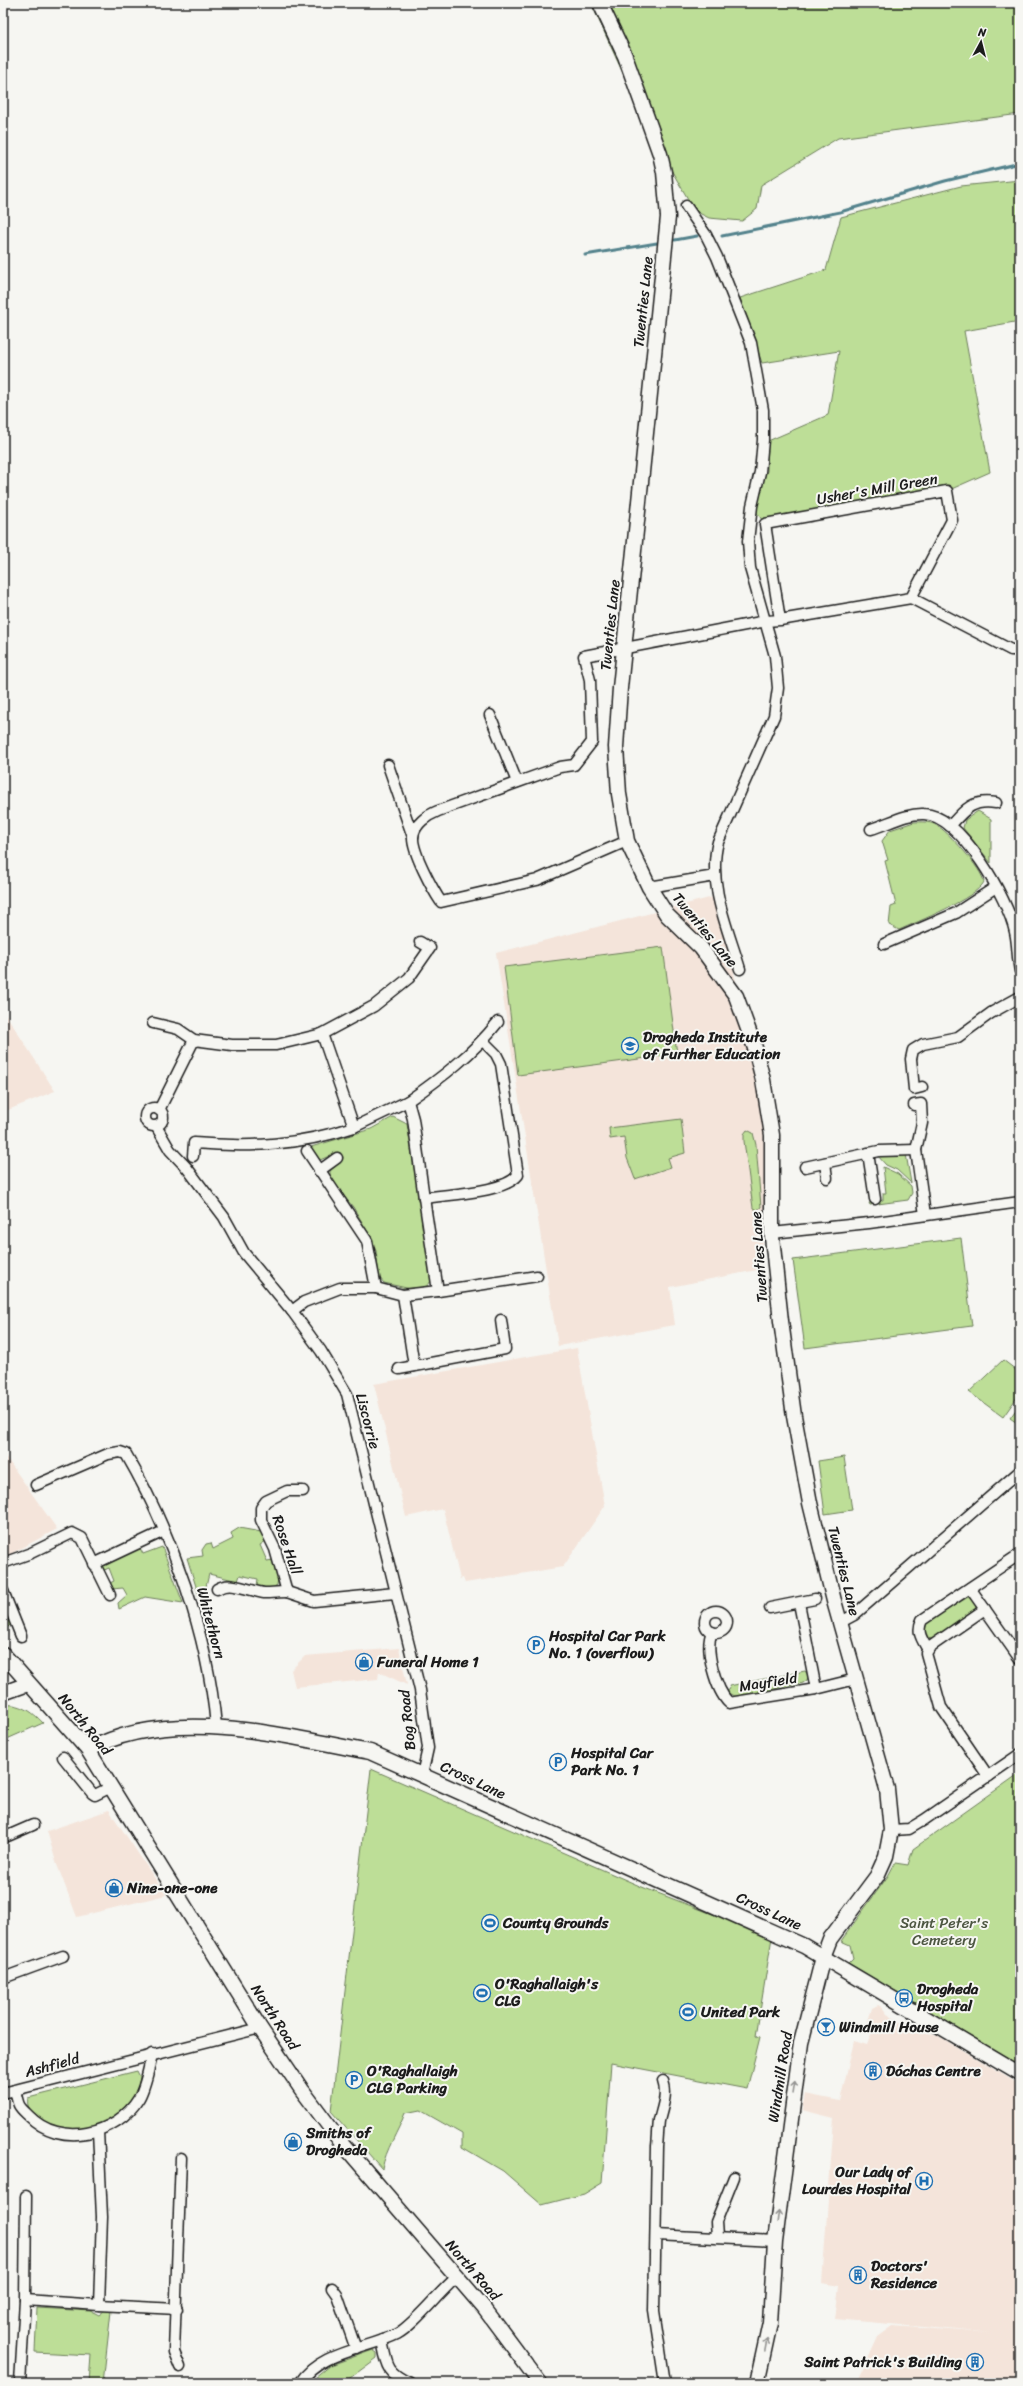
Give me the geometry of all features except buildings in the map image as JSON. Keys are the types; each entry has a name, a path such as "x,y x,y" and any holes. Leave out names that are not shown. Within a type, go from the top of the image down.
{"street":[{"name":"Twenties Lane","path":"600,3 625,56 660,154 664,172 668,217 616,747 619,794 627,841 649,887 667,915 701,948 720,972 736,996 745,1017 759,1061 771,1122 772,1233 780,1322 794,1416 810,1503 839,1623 887,1789 891,1830 886,1856 877,1876 830,1939 823,1957"},
{"name":"Twenties Lane","path":"686,206 706,235 717,257 751,343 763,410 763,440 760,472 752,506 748,541 750,568 766,621 775,664 778,688 774,716 718,842 714,858 715,876 740,969"},
{"name":"Usher's Mill Green","path":"780,620 765,524 947,491 952,520 911,598"},
{"path":"413,836 420,822 435,812 560,767 574,765 592,742 590,680 584,656 766,621 780,620 911,598 1006,647 1018,650 1020,648"},
{"path":"490,715 517,782"},
{"path":"388,765 413,836 416,849 434,892 441,902 538,880 627,841"},
{"path":"950,826 972,805 982,801 996,803"},
{"path":"872,829 908,816 924,814 936,816 950,826 970,847 996,887 1005,904 1016,932 1020,971"},
{"path":"649,887 715,876"},
{"path":"884,944 956,913 996,887"},
{"path":"153,1023 178,1029 194,1040 232,1045 276,1045 322,1034 374,1006 409,978 430,948 420,942"},
{"path":"922,1087 914,1089 911,1060 914,1050 923,1044 958,1037 992,1013 1020,997"},
{"path":"193,1156 194,1143 259,1146 323,1136 354,1127 408,1102 447,1073 484,1041 498,1022"},
{"path":"322,1034 354,1127"},
{"path":"159,1110 194,1040"},
{"path":"424,1198 502,1187 514,1181 518,1175 501,1064 496,1054 484,1041"},
{"path":"408,1102 413,1119 438,1291"},
{"path":"914,1105 921,1104 922,1123 916,1150 925,1215"},
{"path":"151,1109 159,1110 163,1117 161,1123 156,1126 148,1124 146,1116 151,1109"},
{"name":"Liscorrie","path":"156,1126 170,1150 187,1168 224,1217 244,1252 292,1311 321,1351 347,1394 395,1593"},
{"path":"805,1168 868,1153 916,1150"},
{"path":"307,1152 318,1171 367,1241 376,1288"},
{"path":"868,1153 875,1199"},
{"path":"318,1171 337,1158"},
{"path":"825,1163 828,1178"},
{"path":"772,1233 1020,1202"},
{"path":"292,1311 304,1302 340,1288 376,1288 403,1295 537,1276"},
{"path":"403,1295 414,1366"},
{"path":"399,1369 505,1348 501,1320"},
{"name":"Whitethorn","path":"36,1485 108,1454 120,1452 126,1454 164,1531 190,1600 204,1652 212,1693 216,1726"},
{"path":"839,1623 854,1616 1020,1471"},
{"name":"Rose Hall","path":"287,1592 275,1549 261,1520 261,1508 266,1501 287,1491 303,1491"},
{"path":"94,1564 164,1531"},
{"path":"3,1563 32,1553 72,1533 82,1538 110,1595"},
{"path":"928,1650 920,1637 919,1627 922,1620 1020,1554"},
{"name":"Rose Hall","path":"217,1589 222,1586 231,1585 264,1593 287,1592 314,1601 395,1593"},
{"path":"970,1588 1020,1659"},
{"path":"3,1591 21,1636"},
{"name":"Bog Road","path":"395,1593 413,1660 426,1727 428,1748 422,1774"},
{"path":"770,1608 815,1599"},
{"name":"Mayfield","path":"799,1603 816,1689"},
{"path":"985,1609 928,1650 926,1653 941,1708 988,1776"},
{"name":"Mayfield","path":"712,1632 708,1640 717,1684 722,1696 729,1703 816,1689 856,1679"},
{"name":"North Road","path":"3,1654 88,1750 260,2028 341,2142 494,2320 540,2383"},
{"path":"3,1693 28,1684"},
{"name":"Cross Lane","path":"88,1750 104,1741 137,1733 216,1726 296,1737 370,1752 422,1774 549,1833 747,1919 823,1957"},
{"path":"891,1830 909,1829 1020,1754"},
{"path":"63,1757 95,1795 111,1787"},
{"path":"3,1838 33,1825"},
{"path":"3,1978 63,1956"},
{"path":"823,1957 1020,2074"},
{"name":"Windmill Road","path":"757,2383 770,2323 775,2241 801,2043 823,1957"},
{"name":"Ashfield","path":"152,2054 147,2077 138,2098 113,2123 98,2131 68,2134 54,2133 43,2128 19,2105 15,2090 152,2054 260,2028"},
{"path":"663,2081 665,2087 664,2103 659,2121 657,2146 654,2325 665,2383"},
{"path":"3,2093 15,2090"},
{"path":"98,2131 102,2217 99,2305"},
{"path":"180,2367 174,2352 177,2309 181,2158"},
{"path":"717,2237 716,2222 734,2178"},
{"path":"20,2383 25,2300 26,2196"},
{"path":"656,2235 775,2241"},
{"path":"300,2383 309,2372 322,2364 356,2349 399,2333 457,2277"},
{"path":"332,2288 337,2295 356,2349"},
{"path":"25,2300 177,2309"},
{"path":"382,2340 389,2371 396,2377 410,2383"}],"shaded area":[{"name":"Drogheda Institute of Further Education","path":"717,896 771,1139 765,1186 762,1269 670,1287 675,1325 558,1346 496,953"},
{"path":"3,1010 55,1091 3,1112"},
{"path":"577,1348 605,1506 563,1567 465,1583 463,1578 460,1579 443,1509 406,1517 374,1384"},
{"path":"3,1453 57,1529 3,1558"},
{"path":"399,1648 407,1685 379,1672 378,1679 295,1687 291,1670 305,1656"},
{"path":"109,1810 166,1895 77,1917 56,1862 47,1831"},
{"name":"Our Lady of Lourdes Hospital","path":"878,2005 882,2007 887,2014 915,2031 935,2034 1020,2085 1020,2383 857,2383 878,2337 893,2326 990,2333 835,2319 839,2286 822,2283 834,2118 802,2110 805,2094 840,2101 854,2041 867,2045 872,2032 866,2029 872,2008"}],"green space":[{"path":"591,3 1020,3 1020,114 838,138 761,185 757,209 742,221 709,218 695,211 652,137"},
{"path":"1020,180 1020,321 964,331 990,472 947,491 765,524 752,506 767,471 768,441 828,415 839,351 762,363 740,298 826,270 841,217 961,186"},
{"path":"978,811 991,819 991,863 963,828 965,820"},
{"path":"914,822 931,823 936,825 948,835 971,860 982,876 984,882 970,895 958,902 932,916 899,930 889,925 891,907 896,905 885,861 888,860 882,841 890,830"},
{"path":"663,947 677,1054 518,1075 504,967"},
{"path":"393,1117 407,1124 432,1280 427,1286 411,1289 384,1283 379,1277 376,1251 368,1232 353,1207 330,1179 330,1171 340,1162 334,1154 320,1160 311,1147 371,1129"},
{"path":"681,1119 685,1153 668,1158 671,1167 635,1179 627,1158 624,1137 610,1139 609,1128"},
{"path":"747,1130 753,1133 756,1145 761,1207 757,1210 753,1208 744,1141 744,1134"},
{"path":"906,1154 911,1183 897,1170 886,1165 877,1155"},
{"path":"883,1167 898,1174 911,1186 912,1193 908,1200 870,1205 869,1203 883,1200 883,1193 886,1193"},
{"path":"961,1238 972,1326 805,1348 793,1260"},
{"path":"1003,1360 1020,1373 1020,1393 1003,1417 969,1392"},
{"path":"1020,1404 1020,1425 1010,1418"},
{"path":"844,1457 852,1510 825,1514 818,1461"},
{"path":"239,1528 261,1532 266,1541 260,1545 267,1561 273,1560 278,1578 277,1585 271,1589 257,1586 258,1579 240,1575 238,1581 209,1574 204,1595 199,1596 187,1558 203,1556 202,1550 206,1544 211,1543 213,1549 233,1539 231,1533"},
{"path":"162,1547 183,1603 145,1597 119,1609 118,1603 127,1595 123,1588 112,1589 108,1584 114,1581 109,1568 102,1571 102,1566 140,1548 143,1554"},
{"path":"968,1597 975,1601 976,1608 973,1612 935,1639 925,1638 924,1626 928,1622"},
{"path":"3,1601 11,1624 3,1632"},
{"path":"805,1671 809,1676 803,1683 736,1697 726,1692 730,1689 729,1686"},
{"path":"3,1705 15,1705 25,1709 43,1723 7,1739 3,1735"},
{"name":"O'Raghallaigh's CLG","path":"371,1769 642,1887 772,1937 756,2036 760,2037 747,2089 611,2063 602,2183 584,2194 542,2205 503,2171 462,2147 462,2134 420,2110 405,2113 386,2154 382,2169 331,2111"},
{"name":"Saint Peter's Cemetery","path":"1020,1773 1020,2065 848,1963 853,1958 850,1945 841,1941 888,1876 895,1863 908,1865 913,1849"},
{"path":"137,2071 140,2077 138,2088 128,2105 119,2114 97,2126 72,2130 48,2126 42,2122 28,2106 28,2098"},
{"path":"37,2308 91,2311 99,2315 105,2310 111,2311 103,2383 89,2383 91,2355 35,2352"},
{"path":"373,2350 377,2353 377,2358 350,2378 338,2383 309,2383 331,2365"}],"waterway":[{"path":"722,236 840,212 945,181 1020,163"},
{"path":"675,240 697,236"},
{"path":"585,255 657,243"}],"place":[{"name":"Drogheda Institute of Further Education","path":"630,1046"},
{"name":"Hospital Car Park No. 1 (overflow)","path":"536,1645"},
{"name":"Funeral Home 1","path":"364,1662"},
{"name":"Hospital Car Park No. 1","path":"558,1762"},
{"name":"Nine-one-one","path":"114,1888"},
{"name":"County Grounds","path":"490,1923"},
{"name":"O'Raghallaigh's CLG","path":"482,1993"},
{"name":"Drogheda Hospital","path":"904,1998"},
{"name":"United Park","path":"688,2012"},
{"name":"Windmill House","path":"826,2027"},
{"name":"Dóchas Centre","path":"873,2071"},
{"name":"O'Raghallaigh CLG Parking","path":"354,2080"},
{"name":"Smiths of Drogheda","path":"293,2142"},
{"name":"Our Lady of Lourdes Hospital","path":"924,2181"},
{"name":"Doctors' Residence","path":"858,2275"},
{"name":"Saint Patrick's Building","path":"975,2362"}]}
